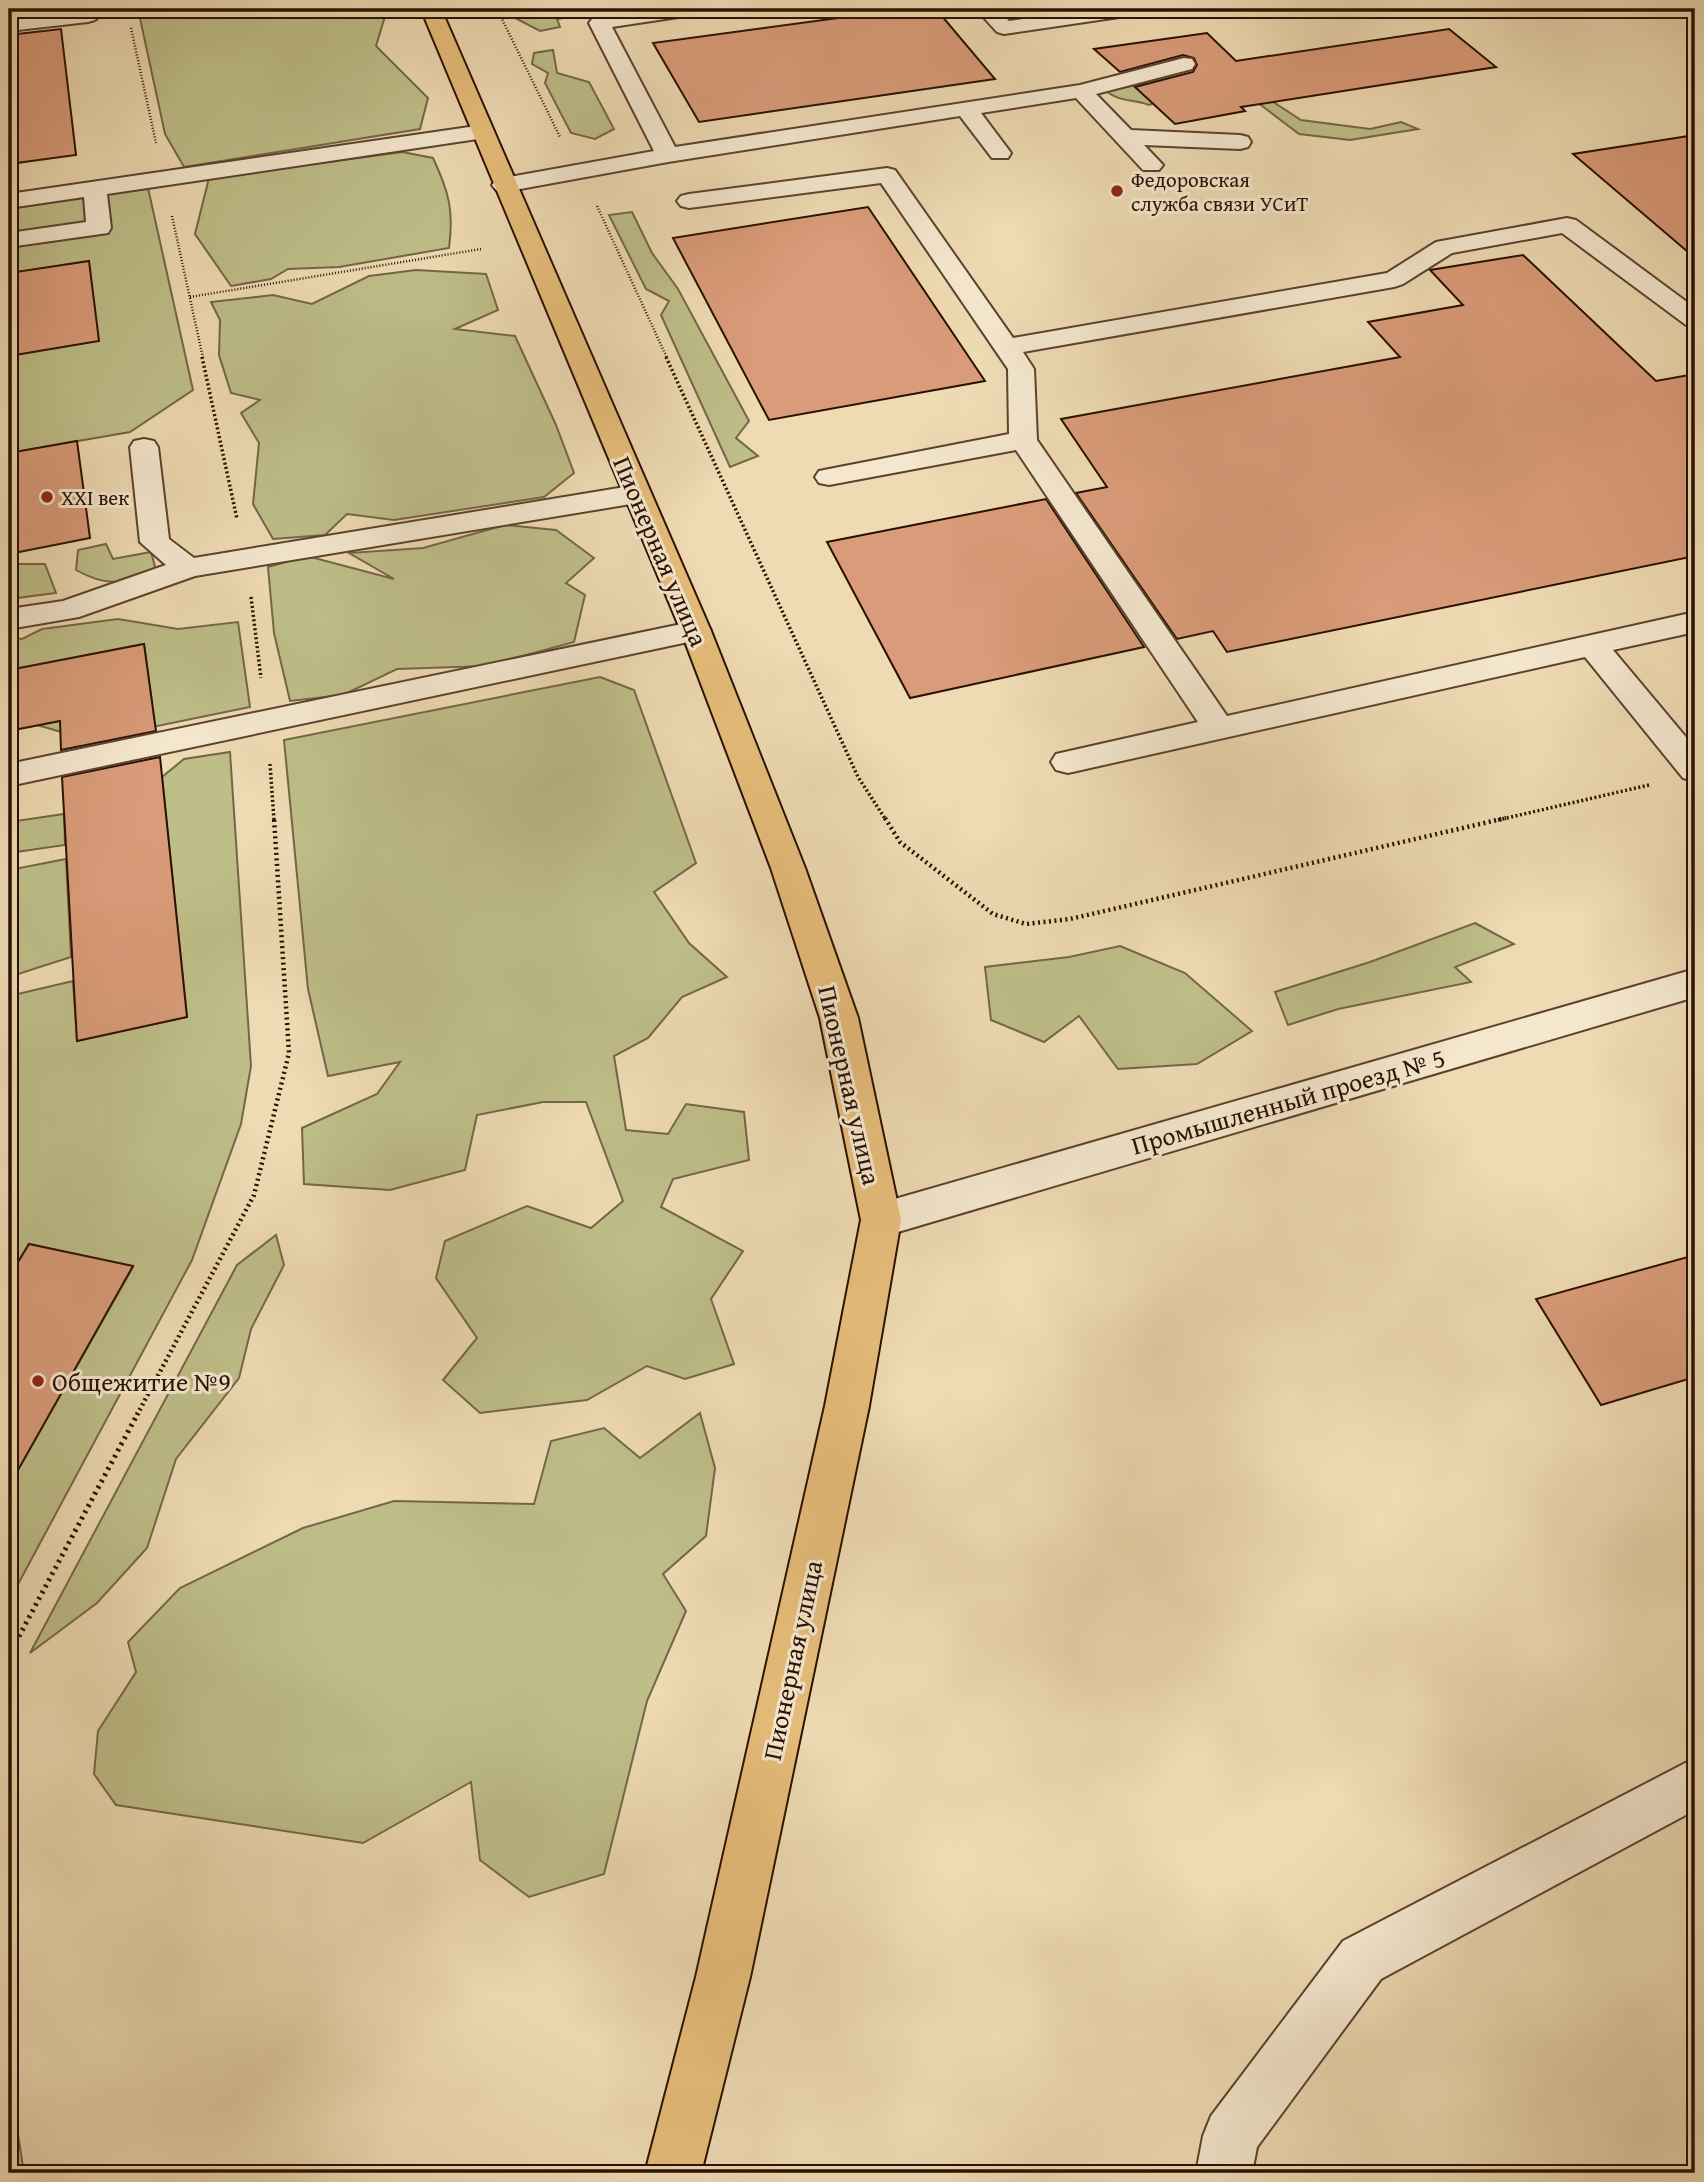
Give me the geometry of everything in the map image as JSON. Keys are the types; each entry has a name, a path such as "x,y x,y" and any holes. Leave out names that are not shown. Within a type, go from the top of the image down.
{"main road":[{"name":"Пионерная улица","path":"431,9 696,631 788,868 839,1018 881,1220 848,1406 723,1977 673,2173"}],"street":[{"path":"9,25 88,16 97,9"},
{"path":"668,155 599,23 692,9"},
{"path":"986,9 1004,27 1133,9"},
{"path":"504,185 668,155 1081,91 1184,64"},
{"path":"1081,91 1152,165"},
{"path":"965,108 1000,153"},
{"path":"9,201 483,132"},
{"path":"810,132 838,180"},
{"path":"1125,137 1240,142"},
{"path":"689,201 887,175 1021,369 1023,440 1219,728"},
{"path":"9,240 99,228 95,188"},
{"path":"1007,348 1394,279 1445,247 1567,225 1695,320"},
{"path":"829,477 1023,440"},
{"path":"144,447 155,542 188,568"},
{"path":"9,619 68,610 188,568 637,494"},
{"path":"1068,762 1695,622"},
{"path":"9,775 696,631"},
{"path":"1592,645 1695,770"},
{"name":"Промышленный проезд № 5","path":"881,1220 1695,983"},
{"path":"1224,2173 1231,2136 1362,1960 1695,1783"}],"path":[{"path":"497,9 579,172 858,777 900,842 993,914 1026,925 1070,919 1654,784"},
{"path":"9,1655 254,1195 289,1054 267,722 246,557 129,22"},
{"path":"190,297 481,249"}],"green space":[{"path":"138,9 384,9 386,13 376,46 428,98 420,129 184,167 165,134"},
{"path":"551,9 625,9 557,19 560,27 540,31 515,18"},
{"path":"553,50 557,73 589,82 614,129 595,139 571,133 545,83 548,73 532,64 534,53"},
{"path":"1221,68 1301,120 1370,129 1401,122 1418,129 1350,140 1299,134 1236,86 1149,105 1116,97 1106,91"},
{"path":"402,152 433,158 449,202 449,248 339,267 288,269 271,279 231,286 195,234 209,178"},
{"path":"148,188 193,390 130,432 9,453 9,209"},
{"path":"632,212 652,253 678,289 749,421 736,438 758,456 730,467 661,315 669,301 646,289 609,215"},
{"path":"416,270 486,274 498,310 455,329 515,336 556,425 574,473 544,497 394,520 347,514 325,535 273,539 253,504 259,443 241,413 260,400 231,393 219,355 220,320 211,302 273,295 312,304 369,276"},
{"path":"505,525 556,530 594,558 566,583 585,595 574,642 486,666 397,669 343,695 290,701 274,633 268,567 307,556 394,579 349,553 423,548"},
{"path":"106,544 113,559 151,552 156,570 126,581 107,582 76,570 78,550"},
{"path":"9,564 45,564 56,593 9,599"},
{"path":"118,619 178,629 238,622 250,707 89,740 37,725 152,703 144,644 9,670 9,637 22,639 42,629"},
{"path":"600,677 634,690 696,863 654,892 689,943 727,977 682,997 648,1038 614,1056 626,1130 668,1134 686,1104 744,1112 749,1160 673,1179 661,1207 743,1251 711,1299 734,1364 685,1379 647,1366 587,1400 480,1413 443,1380 477,1338 436,1278 445,1241 527,1206 591,1228 623,1201 586,1102 543,1102 477,1115 465,1170 390,1190 304,1184 302,1128 377,1094 400,1062 328,1076 308,989 284,740"},
{"path":"230,752 251,1066 241,1124 192,1260 9,1601 9,1486 133,1267 29,1244 9,1277 9,996 73,981 77,1041 187,1017 162,777 184,759"},
{"path":"64,814 65,845 9,853 9,822"},
{"path":"66,859 71,957 9,977 9,870"},
{"path":"1475,923 1514,944 1455,967 1471,982 1338,1009 1288,1025 1275,992 1370,962"},
{"path":"1120,946 1185,973 1252,1031 1197,1064 1118,1069 1079,1016 1044,1042 991,1020 985,967 1069,957"},
{"path":"276,1235 284,1265 251,1329 239,1378 176,1459 147,1548 97,1603 30,1653 237,1265"},
{"path":"700,1413 715,1468 706,1536 663,1574 686,1611 647,1701 604,1874 529,1897 480,1860 471,1782 363,1843 116,1805 94,1774 98,1731 136,1672 128,1642 180,1588 303,1528 394,1501 534,1504 551,1441 604,1428 640,1458"},
{"path":"9,2128 17,2128 24,2173 9,2173"}],"building":[{"path":"905,9 936,9 995,79 699,122 653,43"},
{"path":"61,29 76,155 9,164 9,35"},
{"path":"1449,29 1496,67 1241,107 1245,111 1175,124 1135,87 1193,72 1197,65 1194,58 1183,55 1120,72 1094,49 1207,33 1236,61"},
{"path":"1695,135 1695,258 1573,154 1663,140"},
{"path":"868,207 985,381 769,420 673,238"},
{"path":"1523,255 1656,381 1695,374 1695,556 1227,652 1213,631 1177,639 1076,493 1107,487 1061,419 1400,357 1368,322 1463,305 1430,270"},
{"path":"89,261 99,341 9,356 9,273"},
{"name":"XXI век","path":"77,441 90,538 9,554 9,453"},
{"path":"1046,499 1144,647 910,698 827,542"},
{"path":"144,644 156,731 61,750 60,721 9,731 9,670"},
{"path":"160,757 187,1017 77,1041 62,777"},
{"name":"Общежитие №9","path":"29,1244 133,1266 9,1486 9,1277"},
{"path":"1695,1255 1695,1377 1601,1405 1536,1299"}],"place":[{"name":"Федоровская служба связи УСиТ","path":"1117,191"},
{"name":"XXI век","path":"47,497"},
{"name":"Общежитие №9","path":"38,1381"}]}
